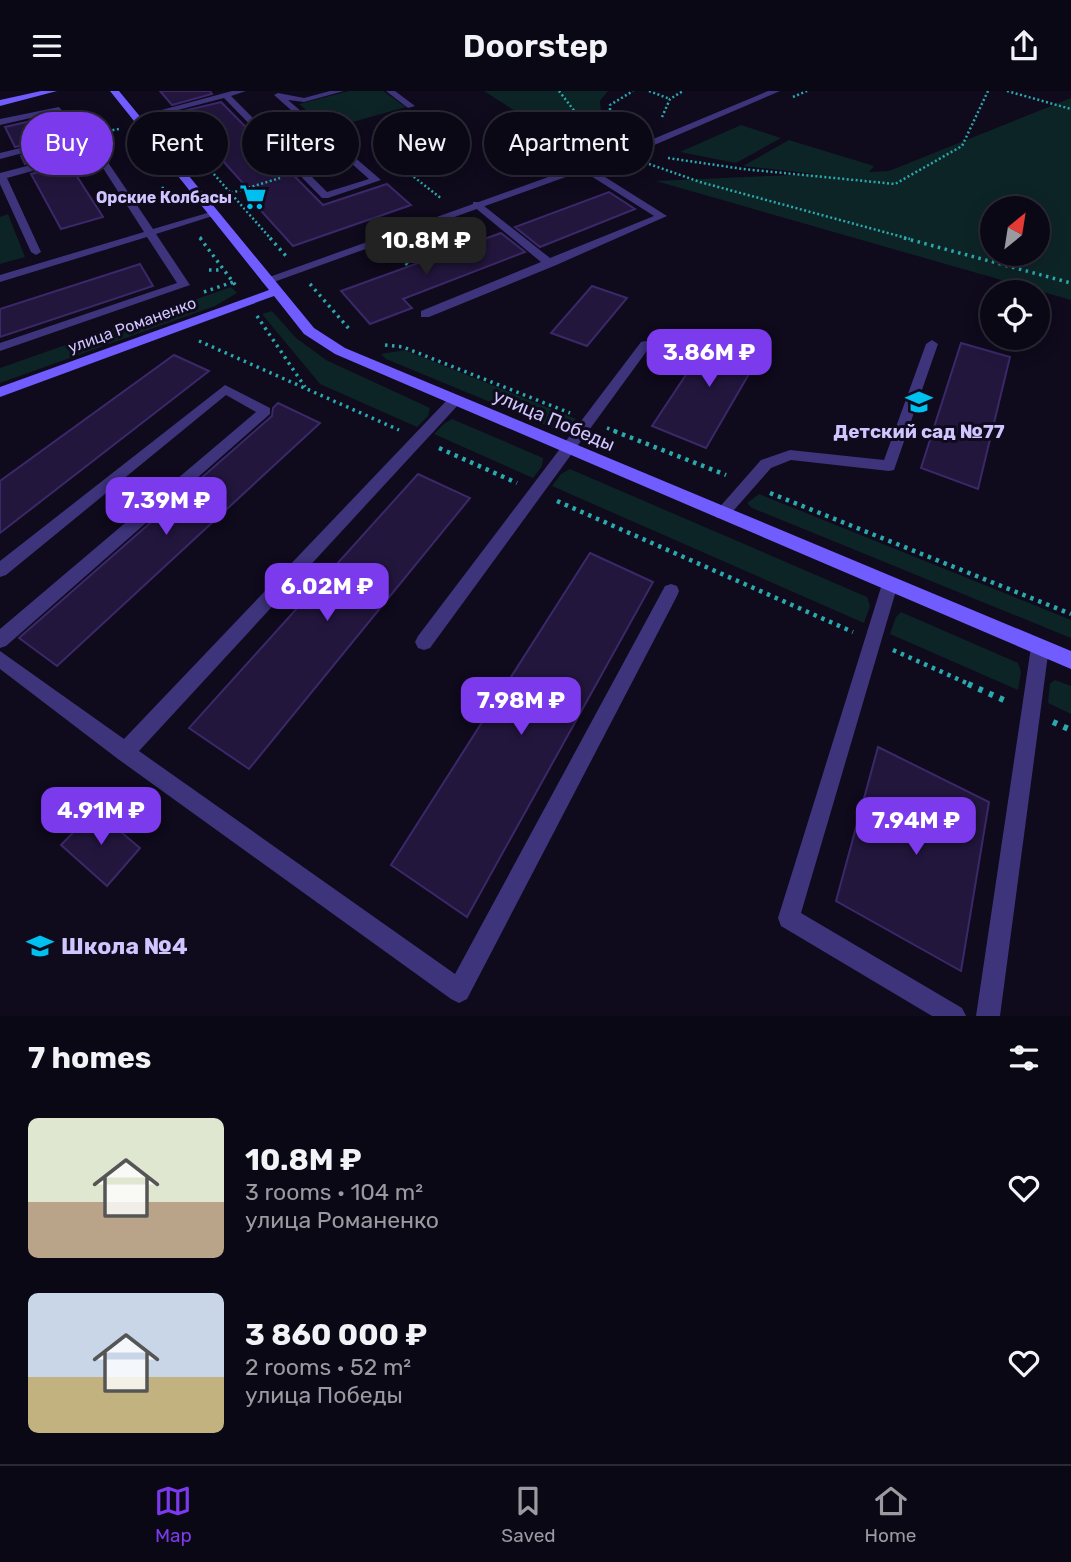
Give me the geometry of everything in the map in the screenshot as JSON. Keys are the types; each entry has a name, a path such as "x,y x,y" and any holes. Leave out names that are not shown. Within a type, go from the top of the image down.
{"main road":[{"path":"0,103 53,91"},
{"name":"улица Победы","path":"114,91 131,112"},
{"name":"улица Победы","path":"182,175 309,331 340,351 1071,660"},
{"name":"улица Романенко","path":"0,392 247,302 272,286"}],"street":[{"name":"улица Романенко","path":"653,142 776,91"},
{"name":"улица Романенко","path":"272,286 297,269 560,175"}],"lane":[{"path":"191,91 197,97 158,107 160,112 242,91"},
{"path":"276,93 304,100 340,91"},
{"path":"390,91 411,106"},
{"path":"276,93 376,180"},
{"path":"225,95 242,112"},
{"path":"0,122 59,109 78,136 0,156"},
{"path":"0,347 184,285 96,151 1,177 36,252"},
{"path":"303,175 325,196 376,180"},
{"path":"425,314 662,216 603,175"},
{"path":"477,204 550,264"},
{"path":"0,279 214,214"},
{"path":"722,514 766,464 790,455 889,466 932,344"},
{"path":"424,642 645,345"},
{"path":"0,570 225,389 265,411 0,640"},
{"path":"125,751 454,401"},
{"path":"890,585 789,918 954,1016"},
{"path":"0,659 459,991 671,591"},
{"path":"988,1016 1040,647"}],"path":[{"path":"559,91 575,112"},
{"path":"610,112 610,105 633,91"},
{"path":"649,91 670,99"},
{"path":"661,119 670,99 683,91"},
{"path":"666,157 743,169 895,184 962,146 988,91"},
{"path":"1007,91 1071,109"},
{"path":"113,130 119,129 114,122"},
{"path":"653,165 700,182 1071,282"},
{"path":"376,180 405,170 451,206"},
{"path":"215,175 351,331"},
{"path":"231,193 290,175"},
{"path":"157,180 247,302 306,389"},
{"path":"391,250 409,267"},
{"path":"209,270 224,270"},
{"path":"193,338 1071,730"},
{"path":"381,345 403,347 1071,614"}],"green space":[{"path":"349,91 383,91 406,107 388,112 373,112 373,116 359,120 359,112 308,112 299,104"},
{"path":"484,91 608,91 600,101 601,112 517,112"},
{"path":"1071,98 1071,300 1050,294 1050,280 1001,280 656,181 816,174 743,166 789,140 874,166 869,172 889,171"},
{"path":"741,125 781,138 736,163 680,152"},
{"path":"8,214 25,257 0,264 0,217"},
{"path":"231,287 237,293 215,306 0,383 0,368"},
{"path":"272,311 296,338 326,360 430,408 428,416 417,427 320,384 262,314"},
{"path":"405,350 576,419 565,433 386,359 381,354"},
{"path":"452,419 543,458 542,466 533,478 434,434"},
{"path":"570,469 867,597 870,606 864,623 552,486 561,474"},
{"path":"759,494 1071,620 1071,638 752,508 747,503"},
{"path":"901,612 1018,663 1021,672 1018,690 890,634 896,617"},
{"path":"1055,680 1071,686 1071,714 1048,703 1050,684"}],"building":[{"path":"160,91 210,91 212,94 172,105"},
{"path":"221,102 242,123 242,175 293,175 323,205 387,184 411,205 293,246 244,192 250,191 228,167 228,112 179,112"},
{"path":"21,123 21,145 15,147 5,127"},
{"path":"32,175 76,175 103,217 61,229"},
{"path":"609,192 635,209 540,247 515,227"},
{"path":"501,233 525,252 403,299 412,308 370,324 341,291"},
{"path":"140,264 153,286 0,337 0,309"},
{"path":"592,286 627,298 587,346 551,333"},
{"path":"715,331 764,348 706,448 652,426"},
{"path":"961,343 1010,357 978,489 921,468"},
{"path":"174,355 209,371 0,533 0,481"},
{"path":"278,403 320,423 57,666 19,638 272,416 273,408"},
{"path":"418,474 470,498 249,769 189,728"},
{"path":"590,553 653,582 467,917 391,865"},
{"path":"878,747 989,802 961,971 836,901"},
{"path":"95,810 140,848 107,886 61,845"}],"place":[{"name":"Орские Колбасы","path":"253,197"},
{"name":"Детский сад №77","path":"919,402"},
{"name":"Школа №4","path":"40,946"}]}
